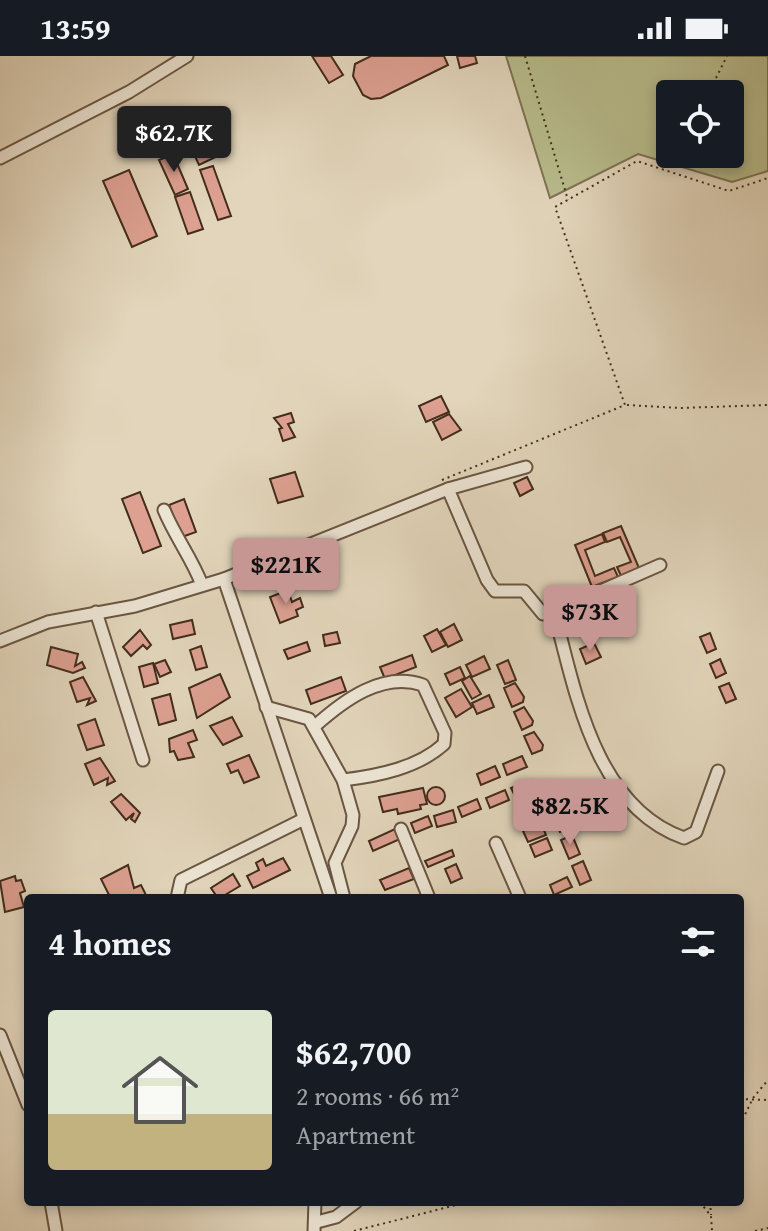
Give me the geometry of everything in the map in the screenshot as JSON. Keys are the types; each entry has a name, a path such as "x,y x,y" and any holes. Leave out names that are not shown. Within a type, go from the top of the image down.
{"street":[{"path":"0,158 129,92 187,56"},
{"path":"0,641 48,622 135,606 224,579 448,489 526,467"},
{"path":"448,489 487,580 495,591 524,591 543,614 555,615 573,603 660,565"},
{"path":"164,510 172,531 193,560 202,585"},
{"path":"224,579 330,894"},
{"path":"96,612 143,760"},
{"path":"555,615 579,705 609,772 628,801 666,832 684,838 696,832 718,771"},
{"path":"315,726 362,691 407,679 423,685 445,733 444,744 434,753 394,770 343,780"},
{"path":"266,707 301,715 315,726 343,780 353,815 352,826 335,863 343,894"},
{"path":"178,894 181,880 304,819"},
{"path":"401,829 427,894"},
{"path":"496,843 518,894"},
{"path":"0,1035 24,1095"},
{"path":"52,1206 56,1231"},
{"path":"315,1206 316,1226 351,1206"}],"path":[{"path":"525,56 568,200"},
{"path":"716,78 727,56"},
{"path":"625,405 555,207 637,161 729,191 768,178"},
{"path":"448,489 441,479 625,405 680,408 768,405"},
{"path":"744,1117 753,1098 768,1080"},
{"path":"744,1099 768,1100"},
{"path":"354,1231 452,1206"},
{"path":"703,1206 711,1216"},
{"path":"710,1206 712,1231"},
{"path":"755,1231 768,1228"}],"green space":[{"path":"506,56 768,56 768,171 732,182 685,168 744,168 744,80 656,80 656,159 638,154 550,198"}],"building":[{"path":"312,56 331,56 343,75 329,83"},
{"path":"371,56 444,56 448,65 381,98 371,99 363,95 353,76 355,64"},
{"path":"457,56 475,56 477,63 460,68"},
{"path":"200,136 203,143 217,137 224,153 199,165 188,141"},
{"path":"173,154 188,189 175,195 159,160"},
{"path":"213,166 231,216 218,220 200,170"},
{"path":"129,170 157,236 132,247 103,181"},
{"path":"190,192 203,229 188,234 175,197"},
{"path":"441,396 449,412 426,422 419,406"},
{"path":"291,413 294,422 288,424 295,437 283,441 279,429 282,428 274,418"},
{"path":"449,414 461,430 442,440 433,422"},
{"path":"295,472 303,496 278,503 270,479"},
{"path":"527,477 533,489 520,496 514,483"},
{"path":"140,492 161,546 143,553 122,499"},
{"path":"184,499 196,532 182,537 169,505"},
{"path":"621,526 639,568 621,576 617,567 631,562 620,537 607,542 603,533"},
{"path":"602,534 605,542 585,550 595,576 614,568 618,577 592,587 575,545"},
{"path":"288,590 292,602 300,598 303,607 296,610 298,616 280,623 270,597"},
{"path":"192,620 195,634 173,639 170,625"},
{"path":"454,624 462,640 448,647 440,632"},
{"path":"437,629 446,645 432,652 424,636"},
{"path":"140,630 151,645 147,649 143,645 131,656 123,647"},
{"path":"337,632 340,643 325,646 323,635"},
{"path":"710,633 716,649 707,653 700,637"},
{"path":"307,642 310,651 288,659 284,650"},
{"path":"594,643 601,657 586,664 580,649"},
{"path":"201,646 207,667 196,670 190,650"},
{"path":"51,647 78,654 75,666 82,662 85,668 73,673 47,665"},
{"path":"412,655 416,667 385,679 380,667"},
{"path":"484,656 490,669 472,677 466,665"},
{"path":"720,659 726,673 716,678 710,664"},
{"path":"165,660 171,672 160,677 154,664"},
{"path":"508,660 516,680 505,684 497,665"},
{"path":"153,663 158,683 144,687 139,667"},
{"path":"460,667 465,678 450,685 445,674"},
{"path":"220,674 230,697 197,718 189,688"},
{"path":"470,676 481,694 472,699 462,681"},
{"path":"83,677 96,701 87,705 90,698 77,702 70,682"},
{"path":"341,677 346,691 311,704 306,690"},
{"path":"515,683 524,697 523,702 512,707 504,688"},
{"path":"729,683 736,699 726,703 719,687"},
{"path":"461,689 472,707 456,717 445,698"},
{"path":"170,694 176,720 159,725 152,699"},
{"path":"489,695 494,707 477,714 472,703"},
{"path":"524,707 533,721 532,725 522,730 514,712"},
{"path":"232,717 242,736 223,745 210,726"},
{"path":"95,719 104,745 87,750 78,725"},
{"path":"193,730 197,740 188,743 194,757 178,760 174,751 170,752 169,739"},
{"path":"534,732 543,745 542,750 532,754 524,736"},
{"path":"249,755 259,777 244,783 238,770 231,773 227,764"},
{"path":"522,756 527,767 507,775 503,764"},
{"path":"100,758 115,781 107,785 108,778 94,785 85,764"},
{"path":"495,766 500,777 481,785 477,774"},
{"path":"531,780 535,790 516,798 511,788"},
{"path":"553,783 561,800 550,805 542,788"},
{"path":"436,787 445,796 436,805 427,796"},
{"path":"423,788 427,804 420,805 421,809 398,814 397,809 383,812 379,797"},
{"path":"505,790 509,800 490,808 486,798"},
{"path":"121,794 140,813 135,822 131,819 134,813 126,820 111,802"},
{"path":"477,799 481,809 462,817 458,807"},
{"path":"563,808 571,827 560,832 551,813"},
{"path":"453,810 456,822 437,827 434,816"},
{"path":"428,816 432,826 415,833 411,823"},
{"path":"541,823 546,835 528,842 523,831"},
{"path":"395,829 400,839 373,851 369,841"},
{"path":"572,835 580,854 569,859 561,840"},
{"path":"547,838 552,850 535,857 530,845"},
{"path":"452,850 454,856 428,867 425,861"},
{"path":"283,858 290,870 253,888 247,876 259,870 256,863 263,859 266,866"},
{"path":"583,861 591,880 580,885 572,866"},
{"path":"456,864 462,878 451,883 445,869"},
{"path":"128,865 134,888 141,885 146,894 108,894 101,879"},
{"path":"409,868 414,879 385,890 380,880"},
{"path":"233,874 240,886 227,894 215,894 211,888"},
{"path":"15,876 16,881 21,880 25,891 20,893 24,907 5,912 0,881"},
{"path":"567,877 572,887 554,894 550,885"}]}
